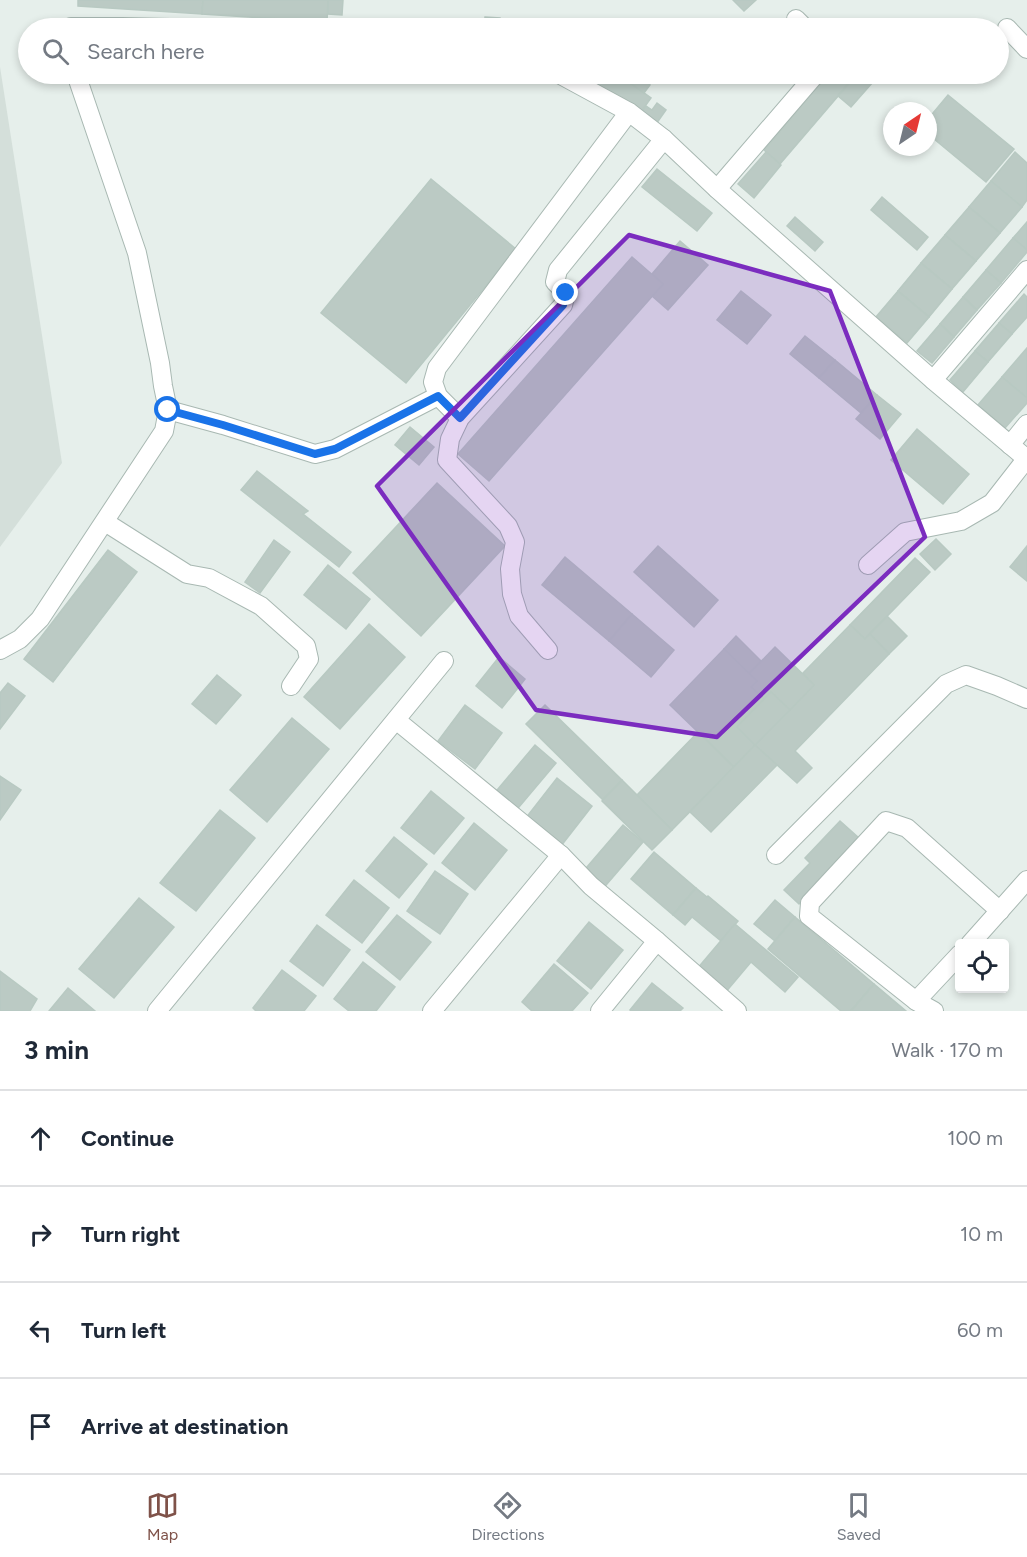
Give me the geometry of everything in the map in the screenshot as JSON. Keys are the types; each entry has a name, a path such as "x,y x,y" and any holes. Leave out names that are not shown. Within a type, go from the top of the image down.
{"lane":[{"path":"1009,30 1027,49"},
{"path":"0,650 20,639 40,619 165,431 168,410 137,253 79,84"},
{"path":"577,84 629,112 664,139 717,189 933,380 1027,459 992,503 961,521 905,532 868,565"},
{"path":"717,189 807,84"},
{"path":"460,418 438,396 432,382 437,368 629,112"},
{"path":"549,650 519,616 512,594 510,569 515,542 508,526 447,460 450,439 460,418 563,305 566,293 555,282 558,270 664,139"},
{"path":"933,380 1027,270"},
{"path":"168,410 315,454 335,449 438,396"},
{"path":"1010,446 1027,424"},
{"path":"105,522 187,574 209,578 261,606 306,646 309,660 291,686"},
{"path":"158,1011 444,662"},
{"path":"776,855 946,684 966,675 1027,699"},
{"path":"396,720 561,855 591,886 737,1011"},
{"path":"933,1011 916,1001 809,916 810,903 886,821 907,828 1000,911"},
{"path":"432,1011 561,855"},
{"path":"975,939 1027,880"},
{"path":"600,1011 657,941"},
{"path":"916,1001 955,959"}],"highlighted area":[{"path":"629,235 830,291 925,537 717,737 536,710 377,486"}],"shaded area":[{"path":"0,67 62,463 0,547"}],"building":[{"path":"78,0 203,0 202,14 78,6"},
{"path":"203,0 328,0 327,18 264,18 202,14"},
{"path":"328,0 343,0 342,15 328,14"},
{"path":"733,0 756,0 744,11"},
{"path":"595,84 632,84 651,98 638,116"},
{"path":"632,84 650,85 644,93"},
{"path":"820,84 848,84 780,164 764,150"},
{"path":"848,84 871,84 851,107 838,96"},
{"path":"948,95 1014,149 986,182 937,141 937,108"},
{"path":"657,103 666,110 654,127 638,116 646,106 652,110"},
{"path":"766,152 781,165 754,198 738,184"},
{"path":"1015,152 1027,163 1027,200 1022,207 991,181"},
{"path":"657,169 712,213 697,231 642,187"},
{"path":"431,179 516,249 406,383 321,313"},
{"path":"991,181 1022,207 1000,233 969,207"},
{"path":"882,197 928,237 917,250 871,210"},
{"path":"969,207 1000,233 976,261 945,235"},
{"path":"795,217 823,242 815,251 787,226"},
{"path":"1027,222 1027,250 1013,238"},
{"path":"945,235 976,261 952,289 921,263"},
{"path":"1013,238 1027,252 1001,283 986,270"},
{"path":"680,241 708,265 668,310 652,296 663,284 652,274"},
{"path":"632,257 663,284 489,481 458,454"},
{"path":"921,263 952,289 929,317 898,291"},
{"path":"986,270 1001,283 977,310 963,297"},
{"path":"741,291 771,315 747,344 717,320"},
{"path":"898,291 929,317 907,343 876,317"},
{"path":"1024,294 1027,297 1027,317 1012,334 999,323"},
{"path":"963,297 977,310 954,337 940,324"},
{"path":"999,323 1012,334 988,362 975,351"},
{"path":"940,324 954,337 932,363 917,351"},
{"path":"805,336 835,360 819,378 790,354"},
{"path":"1027,348 1027,398 1002,377"},
{"path":"975,351 988,362 963,392 950,380"},
{"path":"835,360 877,395 861,413 819,378"},
{"path":"1002,377 1027,398 1027,403 1005,428 978,405"},
{"path":"877,395 901,414 880,439 856,419"},
{"path":"410,427 434,447 419,465 395,445"},
{"path":"917,429 969,474 943,504 891,460"},
{"path":"257,471 308,511 303,514 351,552 339,567 241,490"},
{"path":"437,483 505,546 421,636 353,573"},
{"path":"936,539 951,554 935,570 920,554"},
{"path":"274,540 290,552 260,593 245,582"},
{"path":"658,546 718,600 694,627 634,572"},
{"path":"1027,546 1027,581 1010,567"},
{"path":"108,550 137,572 53,682 24,659"},
{"path":"565,557 632,614 609,641 542,585"},
{"path":"915,558 930,572 865,639 850,625"},
{"path":"328,565 370,599 346,629 304,595"},
{"path":"632,614 674,650 651,677 609,641"},
{"path":"887,616 907,636 889,654 870,634"},
{"path":"369,624 405,657 340,729 304,697"},
{"path":"850,625 865,639 870,634 889,654 795,751 812,768 797,783 755,745 814,685 803,673"},
{"path":"736,636 761,661 749,674 724,649"},
{"path":"775,647 814,685 790,710 771,692 764,699 751,687 757,681 749,674"},
{"path":"724,649 757,681 751,687 764,699 737,727 755,745 734,767 670,705"},
{"path":"499,657 525,679 502,708 476,686"},
{"path":"217,675 241,695 216,724 192,704"},
{"path":"8,683 25,696 0,729 0,693"},
{"path":"771,692 790,710 755,745 737,727"},
{"path":"465,705 502,733 475,769 438,741"},
{"path":"545,705 622,780 603,800 526,724"},
{"path":"292,718 329,749 267,822 230,790"},
{"path":"698,732 734,767 672,830 637,795"},
{"path":"535,745 556,763 514,813 493,795"},
{"path":"755,745 777,765 711,832 690,812"},
{"path":"0,776 21,790 0,820"},
{"path":"557,778 592,806 561,846 525,819"},
{"path":"622,780 672,830 652,850 602,801"},
{"path":"431,791 464,818 434,854 401,828"},
{"path":"220,810 255,838 196,911 160,883"},
{"path":"840,821 859,838 799,904 784,890 810,863 805,858"},
{"path":"474,823 507,850 475,890 442,863"},
{"path":"623,825 643,842 601,891 581,874"},
{"path":"394,837 427,864 399,898 366,871"},
{"path":"654,852 696,888 673,915 631,879"},
{"path":"435,871 468,894 440,934 407,911"},
{"path":"354,880 389,908 362,943 326,915"},
{"path":"696,888 738,921 721,941 692,917 685,925 673,915"},
{"path":"139,898 174,927 114,998 79,969"},
{"path":"775,900 795,917 775,941 754,924"},
{"path":"397,915 431,942 400,980 366,952"},
{"path":"795,917 874,984 851,1011 841,1011 768,949"},
{"path":"589,922 623,950 591,989 557,961"},
{"path":"735,924 798,977 785,992 751,962 725,993 697,969"},
{"path":"317,925 350,950 323,986 290,961"},
{"path":"363,962 395,987 376,1011 349,1011 334,999"},
{"path":"554,964 588,993 572,1011 532,1011 522,1002"},
{"path":"282,970 316,996 304,1011 256,1011 253,1008"},
{"path":"0,971 37,999 30,1011 0,1011"},
{"path":"652,983 683,1008 680,1011 631,1011"},
{"path":"874,984 906,1011 851,1011"},
{"path":"68,988 95,1011 49,1011"}],"route":[{"path":"168,410 315,454 335,449 438,396 460,418 563,305 566,293"}]}
